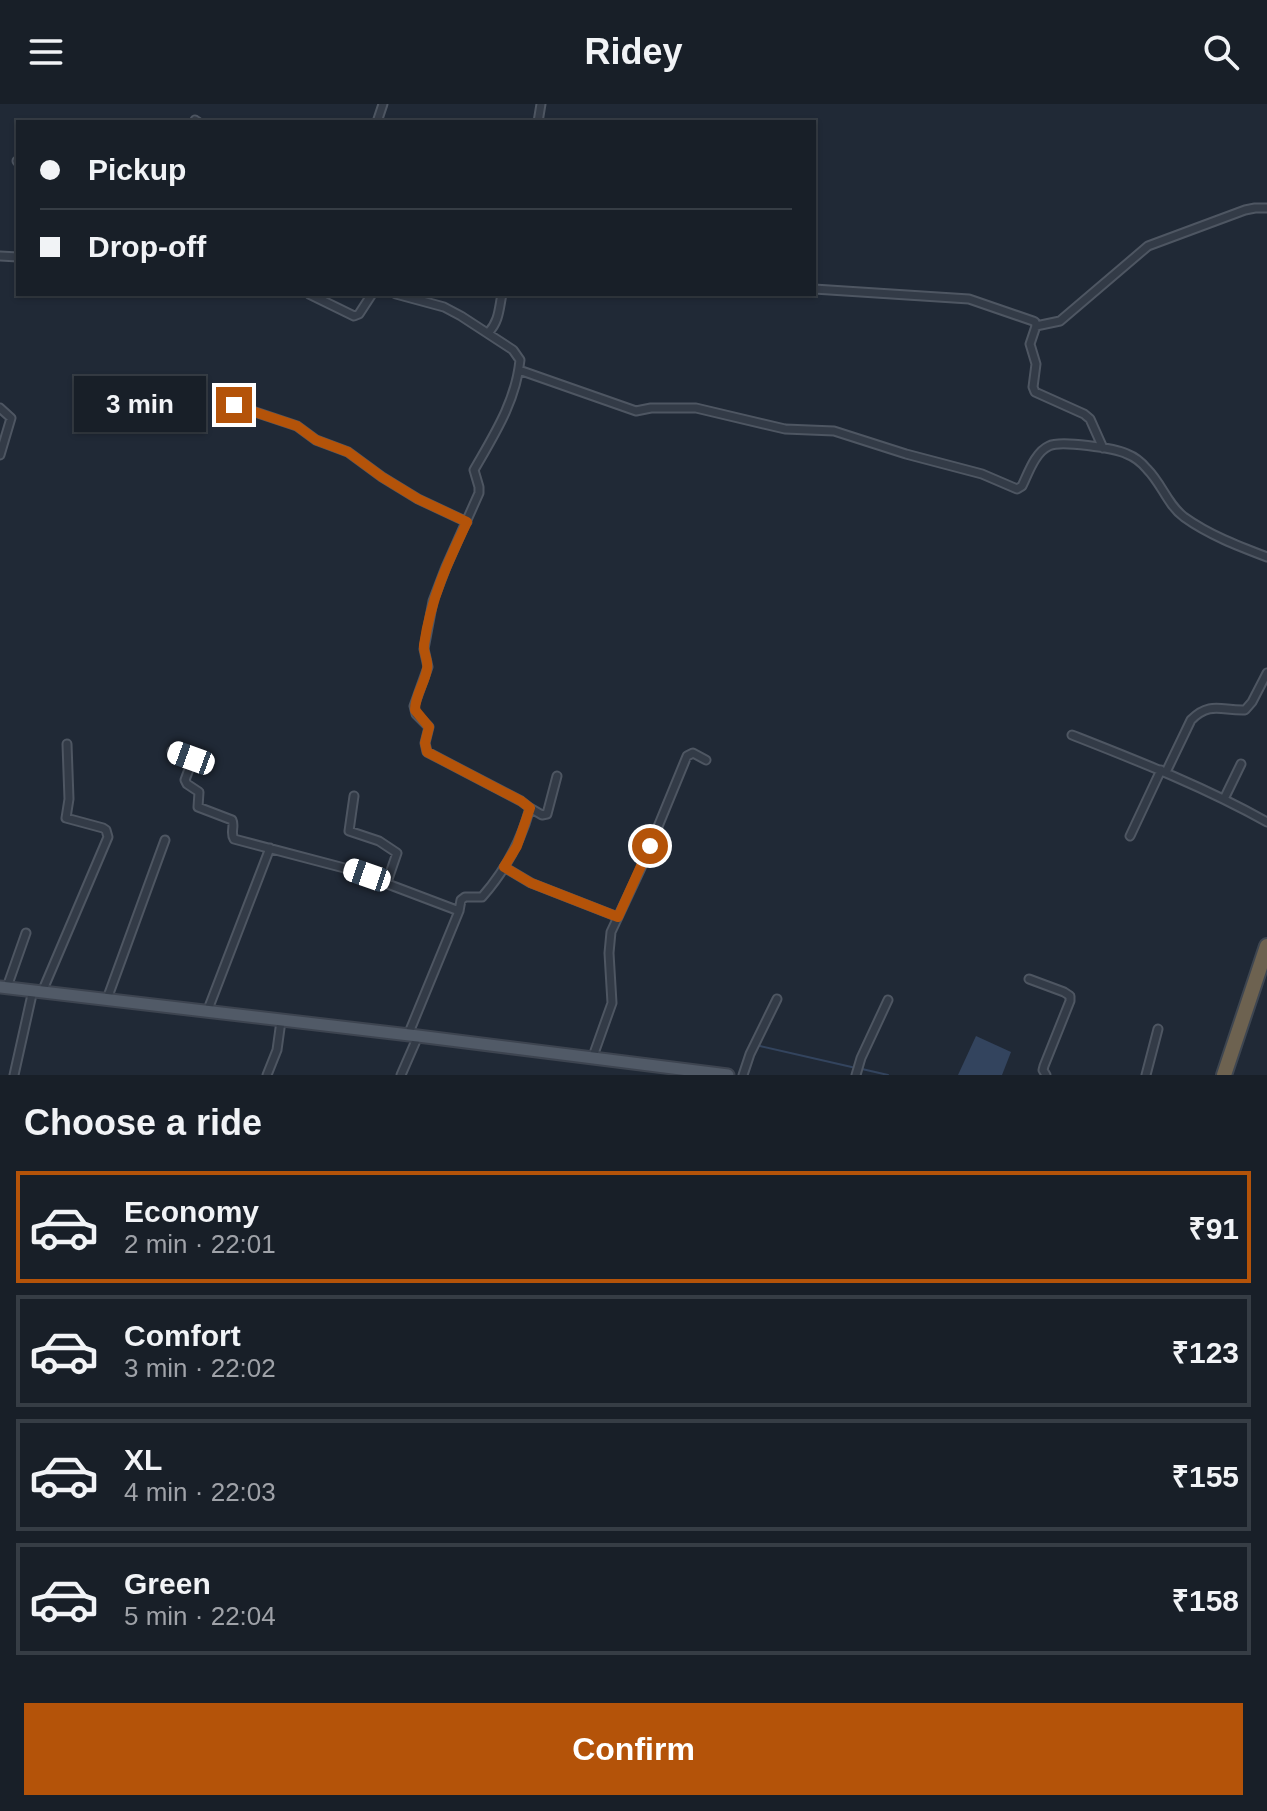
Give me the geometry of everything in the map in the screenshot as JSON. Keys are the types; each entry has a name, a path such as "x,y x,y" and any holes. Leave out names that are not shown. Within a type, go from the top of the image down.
{"highway":[{"path":"1224,1075 1267,946"}],"main road":[{"path":"3,987 592,1059 636,1070 728,1075"}],"street":[{"path":"1036,326 1060,321 1148,246 1245,210 1267,208"},
{"path":"816,289 969,299 1033,321 1036,326 1030,347 1036,364 1035,392 1087,416 1103,448"},
{"path":"313,296 354,316 359,314 371,296"},
{"path":"403,296 444,307 513,350 520,360 514,392 490,445 474,470 479,491 433,601 424,649 428,667 416,698 415,710 429,727 425,743 427,752 542,815 547,814 557,776"},
{"path":"488,333 499,312 502,296"},
{"path":"519,370 636,411 696,408 785,429 842,432 906,454 982,474 1017,489 1047,446 1103,448 1130,455 1144,465 1170,504 1185,518 1216,537 1267,557"},
{"path":"234,405 297,426 316,440 348,452 418,499 467,522"},
{"path":"0,408 11,418 0,455"},
{"path":"1130,836 1191,720 1197,713 1212,707 1245,710 1267,673"},
{"path":"1072,735 1163,771 1267,822"},
{"path":"14,1075 38,991 108,837 103,828 66,818 69,803 67,744"},
{"path":"172,751 192,759 185,780 199,792 198,807 232,820 234,839 348,869 459,911"},
{"path":"592,1059 612,1003 611,932 687,756 693,753 706,760"},
{"path":"1224,799 1241,764"},
{"path":"354,796 349,831 379,841 397,853 387,882"},
{"path":"401,1075 459,911 459,903 465,897 482,897 517,846 530,808"},
{"path":"107,999 165,840"},
{"path":"207,1012 270,848"},
{"path":"504,867 531,883 618,917"},
{"path":"3,987 26,933"},
{"path":"1029,979 1070,996 1044,1066 1046,1075"},
{"path":"743,1075 777,999"},
{"path":"856,1075 888,1000"},
{"path":"267,1075 280,1042 281,1021"},
{"path":"1146,1075 1158,1029"}],"water":[{"path":"976,1036 1011,1052 1002,1075 958,1075"}],"waterway":[{"path":"760,1046 856,1068"},
{"path":"862,1069 888,1075"}],"route":[{"path":"234,405 297,426 316,440 358,458 418,499 467,522 437,586 424,649 428,667 414,706 416,714 429,727 425,743 427,752 530,808 517,846 504,867 531,883 618,917 650,846"}]}
